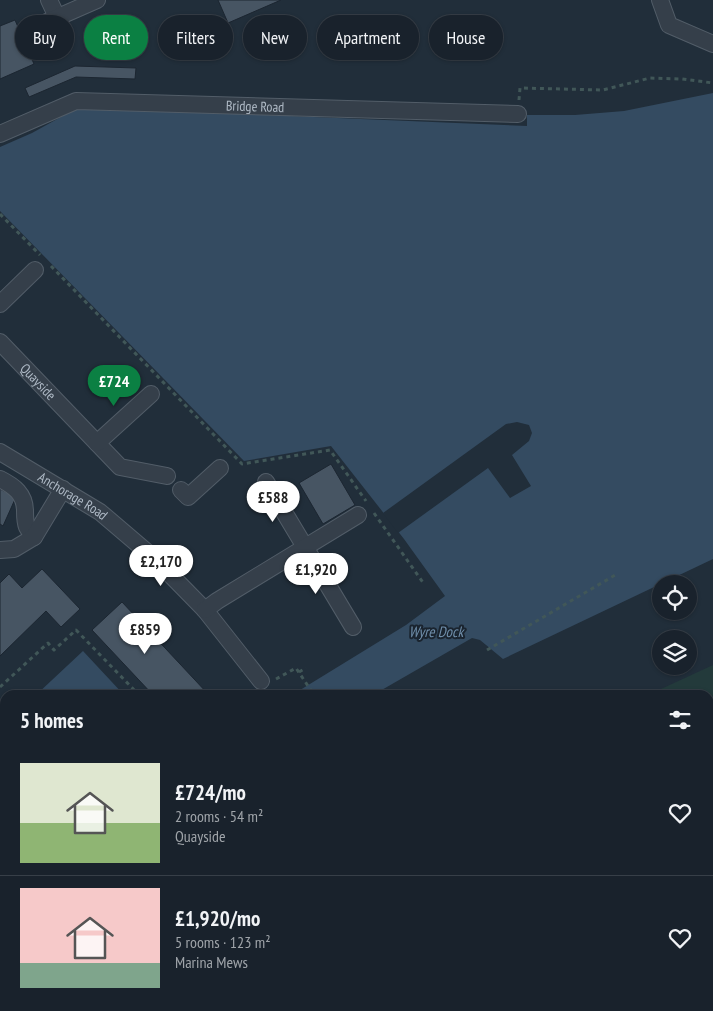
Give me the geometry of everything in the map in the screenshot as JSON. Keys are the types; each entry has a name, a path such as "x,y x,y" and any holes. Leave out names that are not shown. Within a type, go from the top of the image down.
{"street":[{"path":"49,0 56,15"},
{"path":"62,15 97,0"},
{"path":"660,0 670,25 713,44"},
{"name":"Bridge Road","path":"0,134 76,101 518,114"},
{"path":"0,304 42,263"},
{"name":"Quayside","path":"0,342 120,467 167,476"},
{"path":"97,443 151,394"},
{"name":"Anchorage Road","path":"0,452 100,512 154,558 206,610 261,681"},
{"path":"181,490 188,497 220,468"},
{"path":"0,479 15,487 20,493 24,501 27,528 34,537"},
{"path":"266,482 353,627"},
{"path":"0,550 14,549 34,537 63,490"},
{"path":"206,610 217,601 358,515"}],"path":[{"path":"518,114 520,88 603,90 650,78 682,79 713,83"},
{"path":"0,214 42,263 242,464 330,450 424,584"},
{"path":"487,650 617,574"},
{"path":"0,687 48,643 54,650 76,630 134,690"},
{"path":"261,681 274,680 296,668 311,690"},
{"path":"299,672 306,668"}],"green space":[{"path":"713,665 713,690 659,690 691,675 697,675 697,672"}],"water":[{"name":"Wyre Dock","path":"713,93 713,559 679,575 652,575 652,588 503,659 480,640 472,638 382,690 300,690 406,625 445,596 404,539 331,446 244,461 0,211 0,147 32,133 79,107 527,126 527,115 575,115 624,111"},
{"path":"83,651 119,690 41,690"}],"pier":[{"path":"517,422 529,425 532,433 529,441 512,455 531,486 510,498 488,468 398,533 383,513 506,424"}],"building":[{"path":"218,0 281,0 233,21 233,15 225,15"},
{"path":"15,20 15,60 32,60 34,64 0,79 0,26"},
{"path":"75,66 136,68 135,79 76,77 29,97 25,88"},
{"path":"331,464 355,505 323,524 299,483"},
{"path":"0,489 16,497 3,526 0,524"},
{"path":"42,569 80,609 61,627 46,611 0,656 0,583 9,574 22,588"},
{"path":"122,602 204,690 148,690 92,630"}]}
